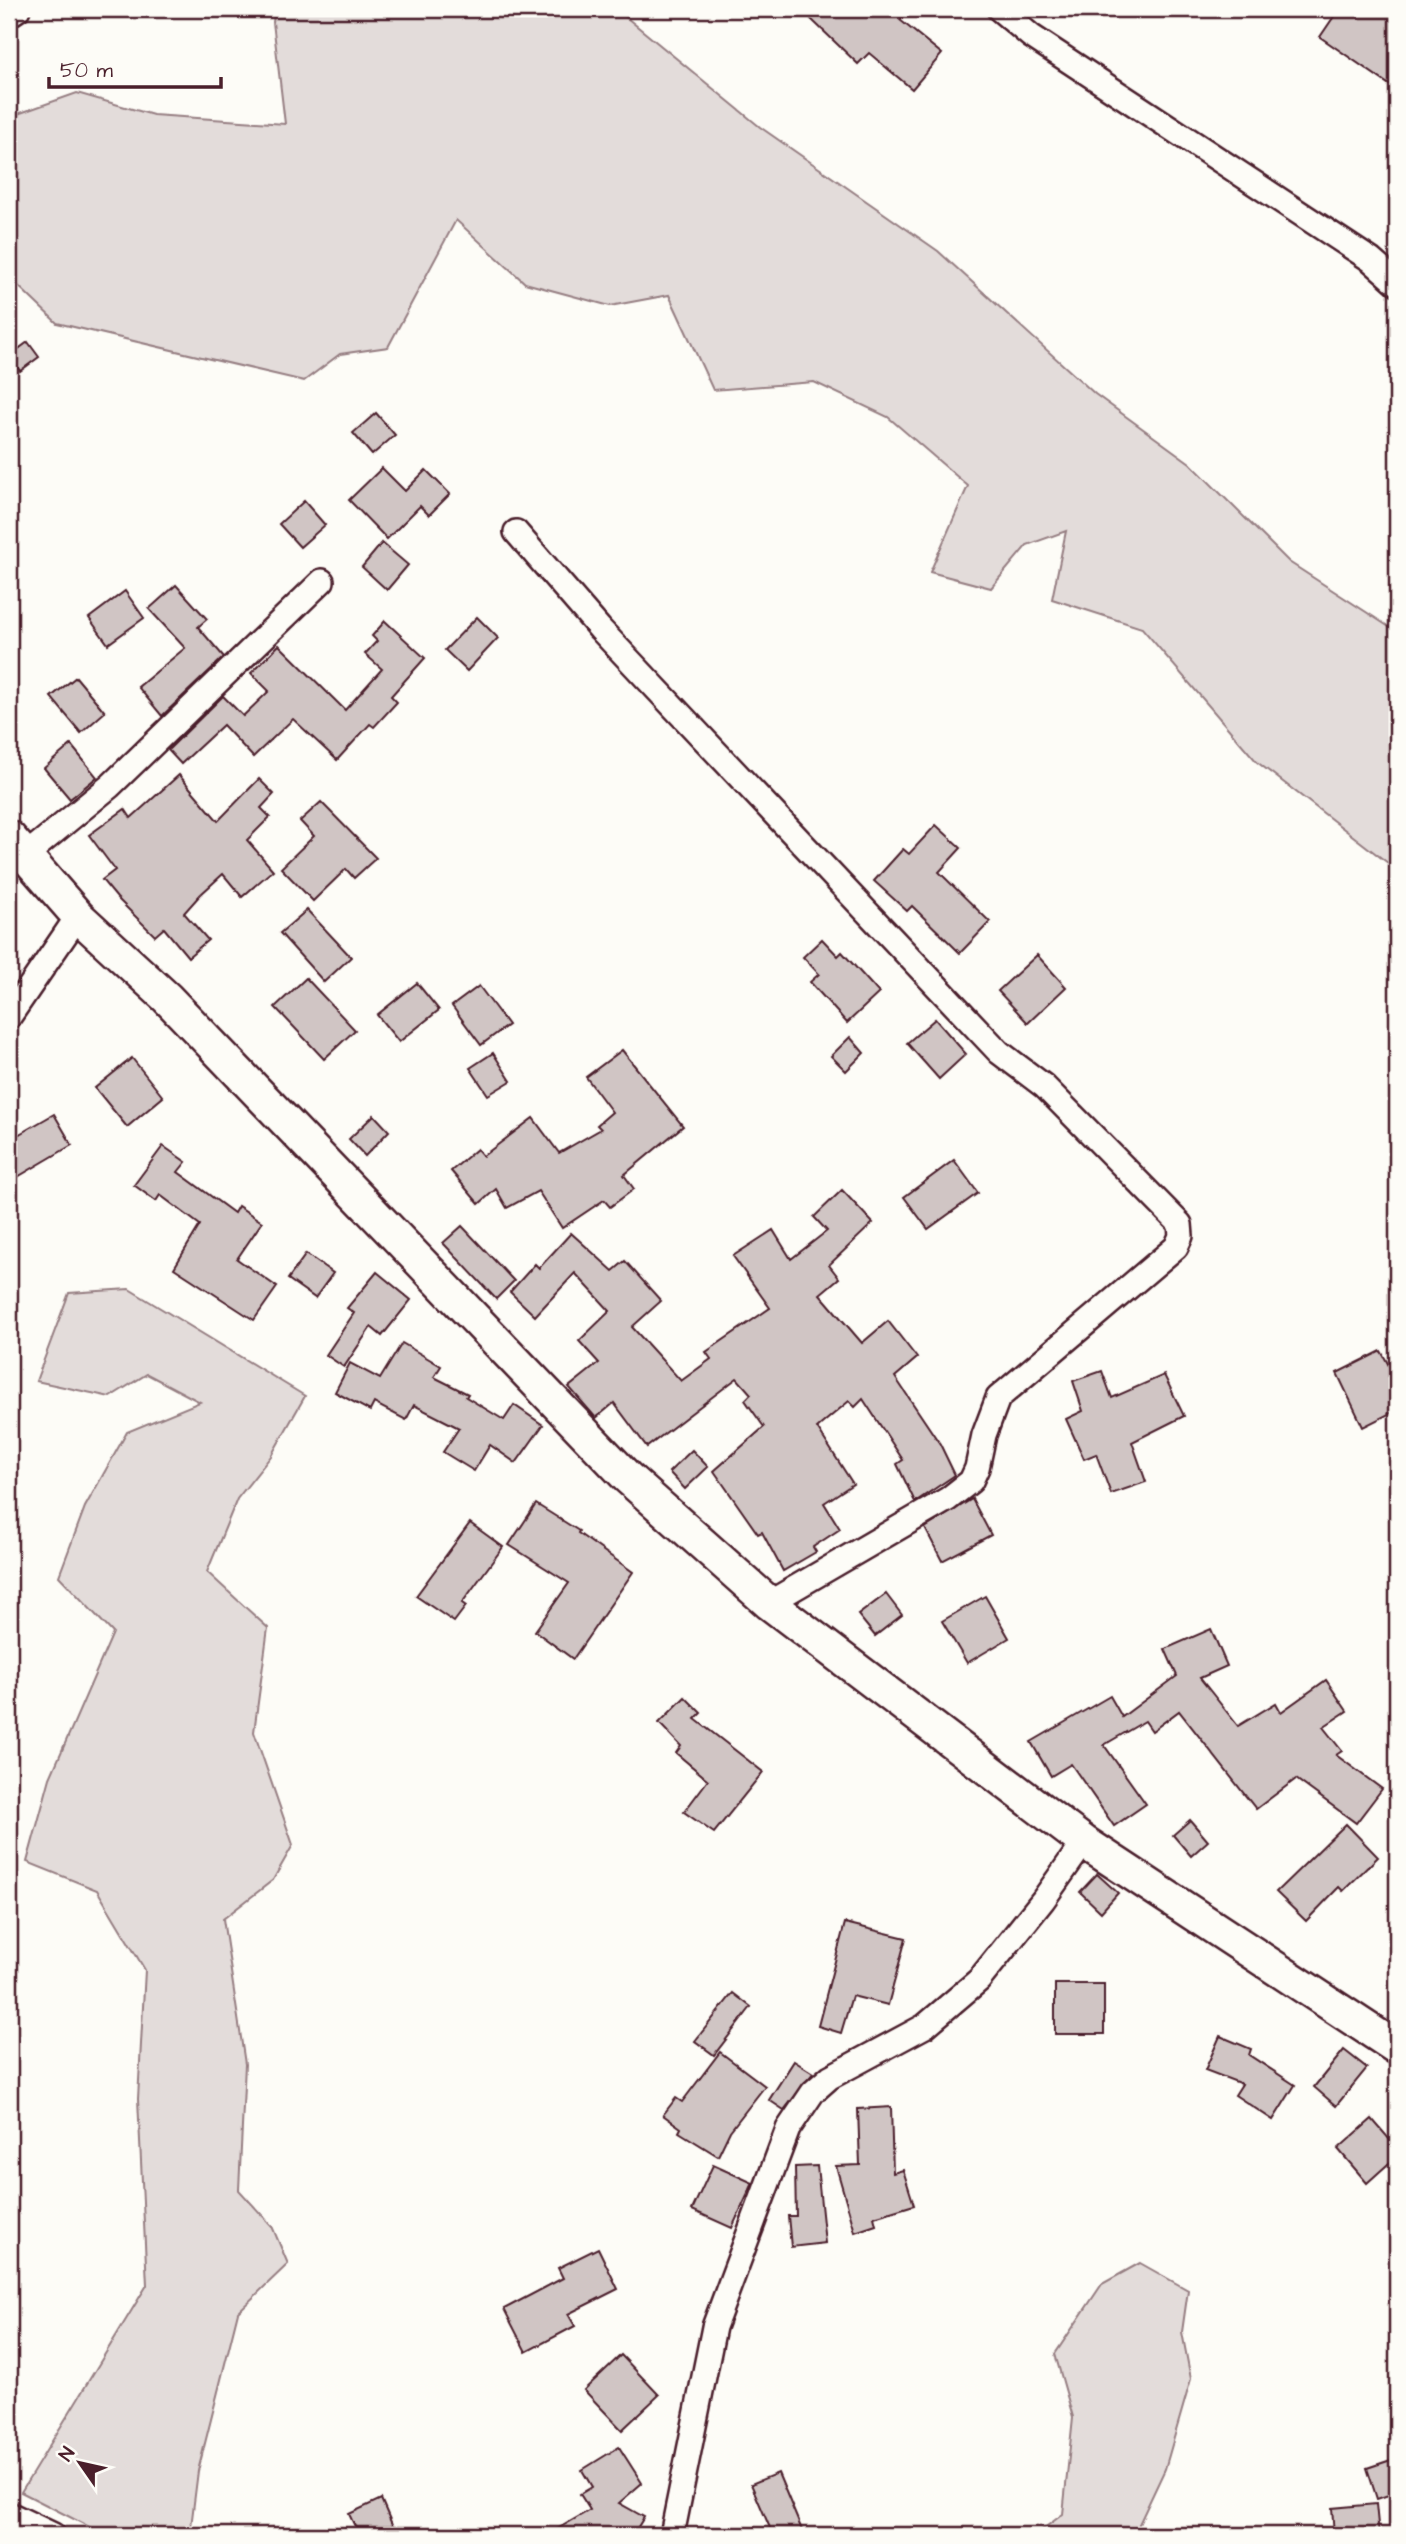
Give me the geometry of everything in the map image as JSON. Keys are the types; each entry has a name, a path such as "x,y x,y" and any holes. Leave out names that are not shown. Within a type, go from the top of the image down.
{"street":[{"path":"9,15 18,9"},
{"path":"999,9 1031,36 1371,260 1397,283"},
{"path":"516,532 600,629 999,1052 1044,1086 1180,1224 1181,1236 1176,1247 998,1398 971,1481 948,1499 769,1603"},
{"path":"322,581 110,786 18,846 78,916 167,998 627,1477 769,1603 1084,1842 1397,2048"},
{"path":"9,1017 78,916"},
{"path":"672,2535 714,2327 788,2129 813,2092 830,2077 925,2026 979,1980 1044,1900 1084,1842"},
{"path":"9,2514 53,2535"}],"shaded area":[{"path":"275,9 616,9 760,127 938,251 1095,394 1190,463 1289,562 1397,632 1397,870 1257,762 1142,628 1052,599 1066,531 1027,545 991,588 930,572 968,486 888,417 814,382 713,390 669,295 610,306 525,283 456,220 388,347 340,354 304,381 57,323 9,277 9,117 77,93 153,115 285,124 273,22"},
{"path":"129,1289 305,1396 271,1456 237,1499 207,1572 268,1628 254,1732 293,1845 273,1880 223,1919 245,2064 239,2190 272,2226 288,2264 238,2312 198,2471 190,2535 105,2535 21,2492 147,2285 138,2099 145,1970 97,1890 27,1862 50,1778 113,1633 59,1576 85,1507 127,1432 200,1402 147,1374 110,1397 36,1381 69,1293"},
{"path":"1140,2263 1188,2290 1182,2332 1191,2379 1165,2469 1134,2535 1035,2535 1063,2514 1073,2417 1055,2354 1102,2284"}],"building":[{"path":"822,9 911,9 900,20 942,54 912,89 869,53 858,64 811,19"},
{"path":"1339,9 1397,9 1397,77 1391,86 1320,37"},
{"path":"28,342 39,357 20,371 9,356"},
{"path":"376,413 395,435 372,455 353,433"},
{"path":"382,468 405,491 426,470 450,494 429,515 420,506 387,539 349,500"},
{"path":"304,501 325,525 300,547 279,524"},
{"path":"382,543 408,565 387,590 362,567"},
{"path":"176,585 207,619 198,627 224,657 162,716 138,687 185,648 149,609"},
{"path":"125,591 144,618 108,644 89,618"},
{"path":"477,617 498,638 467,671 445,650"},
{"path":"385,621 425,658 391,696 397,702 374,727 370,724 337,760 293,719 253,757 223,725 181,764 168,750 223,696 243,716 269,691 251,673 279,645 345,710 382,669 365,654 377,641 372,636"},
{"path":"76,677 105,712 81,733 51,697"},
{"path":"71,745 97,777 70,799 44,768"},
{"path":"179,775 218,821 259,779 274,794 261,808 270,817 247,840 273,870 242,897 223,874 200,895 184,913 208,940 188,957 164,928 155,936 102,880 115,870 89,835 125,809 131,818"},
{"path":"321,802 376,858 354,878 346,869 313,901 281,868 314,836 300,821"},
{"path":"936,825 961,848 939,872 990,922 960,953 912,906 907,911 874,881 903,849 909,854"},
{"path":"307,910 351,957 324,982 280,933"},
{"path":"822,939 838,956 842,952 879,993 847,1023 810,982 819,974 803,957"},
{"path":"1037,955 1066,987 1028,1023 998,991"},
{"path":"306,978 355,1030 324,1059 275,1007"},
{"path":"417,983 439,1010 399,1042 377,1015"},
{"path":"479,986 508,1025 481,1045 452,1006"},
{"path":"935,1019 966,1054 939,1079 907,1043"},
{"path":"850,1037 864,1053 846,1071 831,1056"},
{"path":"622,1050 683,1126 624,1175 634,1189 610,1207 604,1200 562,1228 538,1191 507,1208 496,1189 479,1204 451,1171 477,1149 483,1156 533,1118 559,1153 601,1129 597,1125 612,1112 586,1077"},
{"path":"493,1053 511,1081 488,1095 470,1068"},
{"path":"132,1058 163,1097 127,1127 95,1088"},
{"path":"54,1114 72,1145 9,1182 9,1140"},
{"path":"374,1115 389,1131 365,1156 349,1139"},
{"path":"163,1146 186,1162 178,1172 234,1213 238,1206 262,1222 237,1259 277,1287 254,1320 174,1268 200,1225 160,1195 156,1201 134,1185"},
{"path":"954,1160 978,1193 928,1229 904,1197"},
{"path":"842,1190 873,1223 829,1265 839,1278 820,1294 862,1343 888,1321 917,1358 895,1377 940,1444 955,1475 915,1502 897,1464 903,1460 863,1399 855,1407 849,1401 817,1428 853,1484 824,1503 840,1529 813,1547 816,1552 783,1571 762,1532 758,1534 714,1471 764,1427 745,1400 751,1394 737,1378 647,1447 614,1403 596,1418 569,1387 599,1363 579,1341 610,1311 575,1273 535,1316 510,1292 535,1264 539,1268 571,1233 613,1271 625,1261 661,1301 632,1327 681,1381 711,1359 706,1352 770,1308 733,1256 773,1230 791,1259 827,1231 814,1217"},
{"path":"462,1226 514,1281 496,1299 443,1243"},
{"path":"306,1254 333,1273 315,1298 288,1279"},
{"path":"377,1272 411,1300 382,1336 371,1327 344,1367 326,1355 354,1313 347,1308"},
{"path":"402,1343 441,1366 434,1377 468,1394 466,1397 504,1420 514,1405 543,1425 516,1463 490,1445 474,1471 443,1452 459,1428 414,1405 406,1420 374,1403 370,1411 335,1392 350,1363 380,1379"},
{"path":"1381,1351 1397,1380 1397,1410 1363,1427 1337,1373"},
{"path":"1102,1371 1112,1398 1164,1375 1184,1416 1132,1442 1146,1482 1111,1494 1096,1454 1084,1459 1066,1419 1083,1411 1073,1381"},
{"path":"692,1450 708,1467 685,1489 669,1472"},
{"path":"972,1499 991,1535 942,1561 925,1528"},
{"path":"536,1504 579,1531 578,1533 633,1572 573,1659 535,1631 569,1583 509,1545"},
{"path":"470,1523 503,1547 462,1603 466,1606 454,1622 416,1596"},
{"path":"886,1594 902,1615 875,1636 858,1615"},
{"path":"985,1596 1009,1638 967,1663 942,1621"},
{"path":"1211,1629 1227,1666 1200,1678 1238,1726 1276,1703 1281,1712 1326,1680 1347,1711 1323,1727 1342,1751 1336,1755 1382,1789 1356,1823 1296,1779 1256,1809 1179,1711 1152,1731 1145,1721 1104,1745 1146,1804 1114,1826 1071,1764 1051,1776 1031,1742 1110,1696 1122,1717 1177,1676 1165,1649"},
{"path":"685,1697 701,1713 695,1719 763,1772 714,1833 684,1812 708,1780 676,1753 681,1746 659,1723"},
{"path":"1190,1820 1208,1841 1191,1856 1173,1835"},
{"path":"1346,1824 1378,1857 1343,1891 1339,1887 1306,1921 1276,1892"},
{"path":"1097,1874 1118,1893 1101,1912 1080,1892"},
{"path":"845,1923 906,1938 888,2005 852,1996 841,2033 818,2026"},
{"path":"1055,1984 1104,1984 1104,2034 1055,2034"},
{"path":"733,1993 751,2007 714,2055 695,2041"},
{"path":"1220,2036 1251,2049 1249,2055 1295,2085 1273,2120 1235,2095 1242,2084 1205,2070"},
{"path":"1344,2050 1367,2068 1336,2106 1314,2087"},
{"path":"720,2052 765,2086 730,2131 718,2156 679,2132 681,2128 663,2115 676,2098 682,2102"},
{"path":"794,2061 813,2073 784,2110 769,2100"},
{"path":"891,2107 893,2173 903,2170 914,2205 874,2217 876,2225 855,2232 836,2166 860,2165 858,2109"},
{"path":"1372,2119 1397,2148 1397,2156 1367,2183 1338,2149"},
{"path":"713,2165 753,2183 732,2228 692,2210"},
{"path":"817,2166 825,2243 791,2247 788,2216 796,2216 795,2167"},
{"path":"598,2248 618,2289 568,2314 575,2326 526,2352 504,2309 563,2278 558,2268"},
{"path":"621,2355 659,2395 622,2430 584,2390"},
{"path":"619,2447 642,2483 619,2503 644,2517 633,2535 547,2535 590,2510 580,2494 592,2487 582,2470"},
{"path":"1397,2458 1397,2492 1377,2499 1367,2468"},
{"path":"778,2473 804,2535 773,2535 751,2484"},
{"path":"381,2499 394,2529 381,2535 359,2535 349,2514"},
{"path":"1376,2504 1379,2535 1334,2535 1332,2508"}]}
